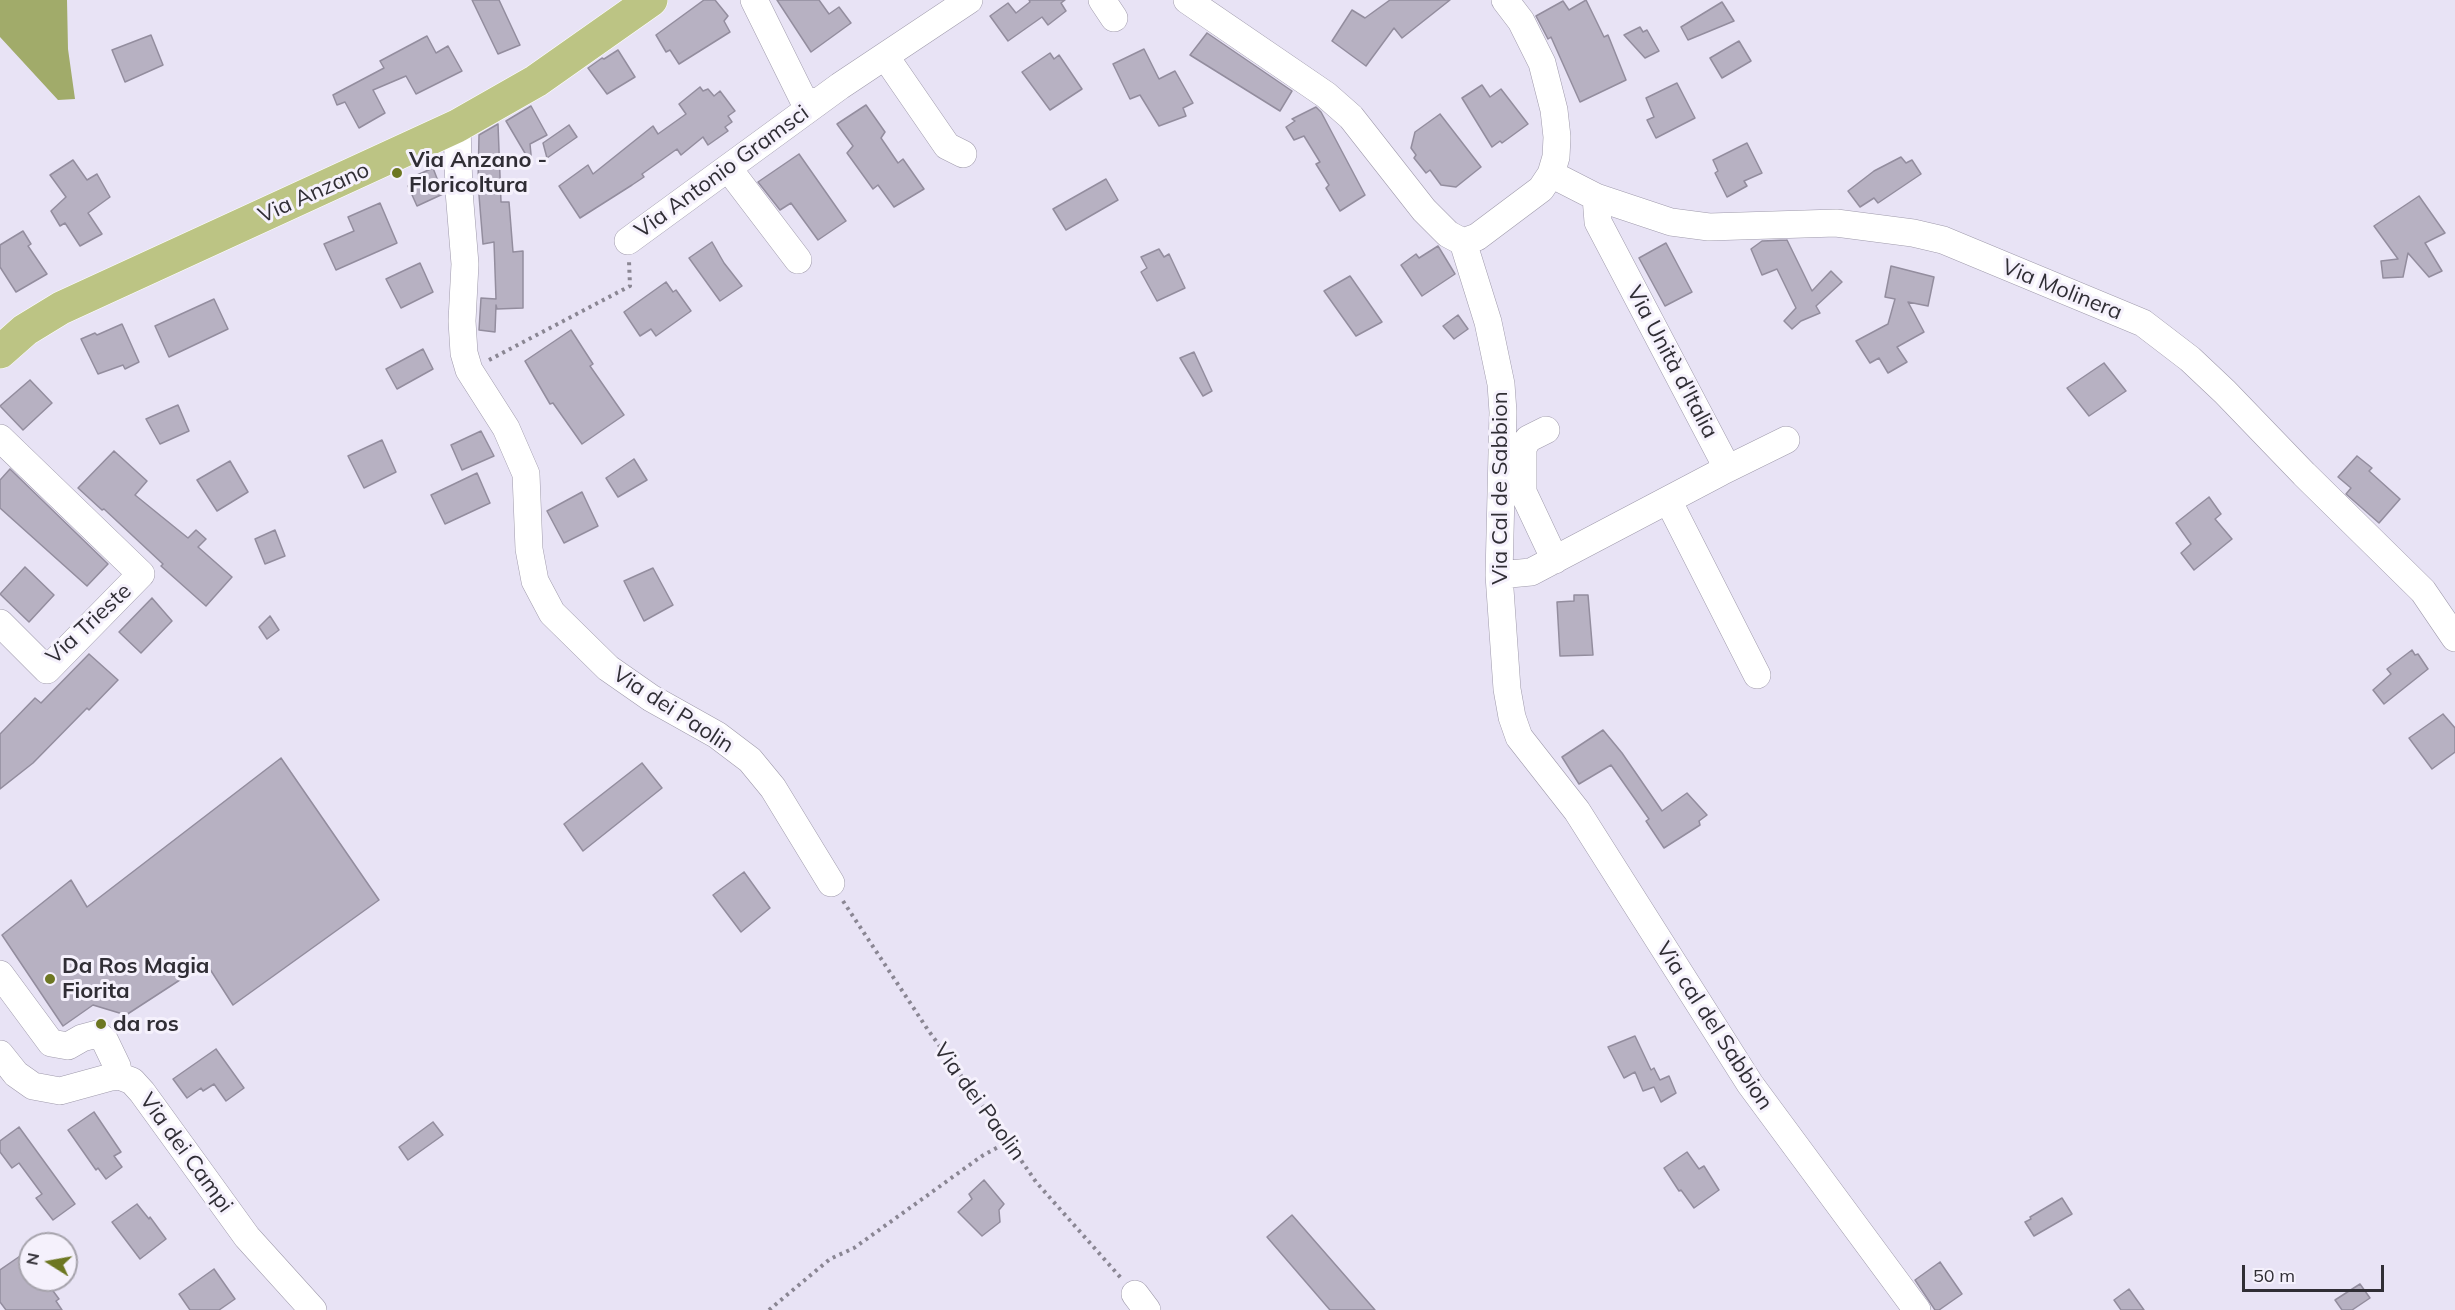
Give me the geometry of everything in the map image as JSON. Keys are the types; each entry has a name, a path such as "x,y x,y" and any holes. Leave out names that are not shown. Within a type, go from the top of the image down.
{"main road":[{"name":"Via Anzano","path":"0,352 25,330 61,308 457,126 536,81 651,0"}],"street":[{"name":"Via Antonio Gramsci","path":"754,0 803,99 817,103"},
{"name":"Via Antonio Gramsci","path":"628,242 817,103 969,0"},
{"path":"1187,0 1326,95 1351,117 1424,210 1448,234 1463,242 1477,237 1541,189 1551,174 1556,157 1557,137 1549,87 1542,63 1534,44 1505,0"},
{"path":"885,56 946,146 963,154"},
{"name":"Via dei Paolin","path":"457,126 465,264 462,337 469,370 506,428 526,474 529,549 535,581 552,614 608,668 651,698 717,735 750,760 773,788 831,883"},
{"path":"728,168 798,260"},
{"name":"Via Molinera","path":"1551,174 1596,197 1671,222 1699,226 1836,223 1913,233 1943,240 2143,323 2190,359 2225,392 2304,474 2423,591 2455,638"},
{"name":"Via Unità d'Italia","path":"1596,197 1598,222 1723,460 1721,472"},
{"name":"Via Cal de Sabbion","path":"1463,242 1488,322 1501,384 1503,412 1499,575 1507,689 1512,717 1519,737"},
{"path":"1546,429 1528,439 1523,448 1523,492 1555,560"},
{"name":"Via Trieste","path":"0,438 141,574 47,670 0,623"},
{"path":"1499,575 1531,572 1786,440"},
{"path":"1668,500 1757,675"},
{"name":"Via cal del Sabbion","path":"1519,737 1577,811 1750,1084 1917,1310"},
{"path":"0,974 51,1043 68,1046 82,1038 97,1034 105,1041 119,1076"},
{"name":"Via dei Campi","path":"0,1054 16,1074 33,1086 60,1091 119,1076 132,1080 247,1237 313,1310"}],"path":[{"path":"469,370 630,286 628,242"},
{"name":"Via dei Paolin","path":"831,883 928,1030 1036,1182 1141,1302"},
{"path":"769,1310 830,1259 854,1248 982,1156 1009,1141"}],"green space":[{"path":"0,0 67,0 68,49 75,99 58,100 0,37"}],"building":[{"path":"472,0 499,0 520,45 498,54"},
{"path":"704,0 715,0 728,16 724,21 730,32 679,64 670,50 666,52 656,35"},
{"path":"777,0 819,0 829,14 839,7 851,23 811,52"},
{"path":"1029,0 1065,0 1061,3 1066,11 1048,25 1042,17 1008,41 990,16 1008,3 1016,13 1030,2"},
{"path":"1390,0 1450,0 1402,38 1394,28 1366,66 1332,41 1352,10 1365,18"},
{"path":"1586,0 1604,37 1608,35 1626,80 1580,102 1551,37 1548,39 1536,16 1563,1 1569,10"},
{"path":"1722,2 1734,21 1688,40 1681,27"},
{"path":"1640,27 1643,32 1647,30 1659,51 1645,58 1624,35"},
{"path":"1207,33 1292,91 1280,111 1190,55"},
{"path":"151,35 163,65 125,82 112,50"},
{"path":"427,36 436,53 448,46 462,71 416,94 406,76 373,90 385,113 359,128 345,102 337,105 333,95 384,68 380,61"},
{"path":"1739,41 1751,61 1722,78 1710,58"},
{"path":"1144,49 1159,79 1175,71 1193,103 1183,108 1186,116 1159,126 1140,95 1130,99 1113,64"},
{"path":"618,50 635,77 607,94 588,68"},
{"path":"1050,53 1054,59 1059,55 1082,89 1050,110 1022,72"},
{"path":"1677,83 1695,118 1656,138 1647,120 1654,117 1646,98"},
{"path":"1482,85 1490,97 1501,89 1528,124 1502,143 1500,141 1492,147 1462,98"},
{"path":"700,87 703,91 708,89 714,96 720,91 735,111 728,116 732,122 725,127 728,131 708,145 703,137 681,155 677,149 642,174 644,177 580,218 559,186 588,165 593,174 653,126 658,134 686,114 679,104"},
{"path":"866,105 885,132 881,138 898,163 903,159 924,189 894,207 878,185 873,189 847,153 853,146 837,124"},
{"path":"531,106 547,135 530,144 532,165 506,121"},
{"path":"1316,107 1321,112 1365,195 1340,211 1326,188 1329,185 1316,164 1320,162 1304,136 1294,140 1286,127 1295,121 1292,119"},
{"path":"1440,114 1481,167 1456,187 1441,185 1430,170 1426,173 1414,158 1416,155 1411,148 1415,132"},
{"path":"498,124 501,202 509,202 513,252 523,251 523,308 497,309 496,305 495,332 479,330 481,298 496,299 494,242 483,244 478,183 479,135"},
{"path":"569,125 577,137 547,158 543,143"},
{"path":"1747,143 1762,173 1744,181 1747,186 1727,197 1715,173 1718,171 1713,160"},
{"path":"799,154 846,221 818,240 791,203 780,210 758,182"},
{"path":"1901,157 1906,163 1912,160 1921,174 1878,203 1874,198 1860,207 1848,191 1874,171"},
{"path":"73,160 87,180 97,174 110,197 88,213 102,234 80,246 65,223 60,226 51,211 66,197 50,175"},
{"path":"433,168 443,194 417,206 408,186 420,180 417,175"},
{"path":"1106,179 1118,200 1066,230 1053,209"},
{"path":"2419,196 2445,233 2425,243 2442,271 2429,277 2408,253 2403,277 2383,278 2381,261 2398,259 2374,226"},
{"path":"380,203 397,243 336,270 324,244 354,231 348,217"},
{"path":"23,231 31,244 28,246 47,274 16,292 0,267 0,245"},
{"path":"1787,240 1812,291 1831,271 1842,282 1816,306 1820,313 1801,321 1792,329 1784,321 1796,308 1777,269 1762,275 1751,249 1762,241"},
{"path":"712,242 724,263 742,286 720,301 689,258"},
{"path":"1666,243 1692,292 1665,306 1639,258"},
{"path":"1438,246 1455,274 1422,296 1401,265 1416,254 1419,258"},
{"path":"1159,249 1164,257 1169,254 1185,288 1157,301 1141,272 1147,268 1141,257"},
{"path":"420,263 433,292 401,308 386,279"},
{"path":"1891,266 1934,277 1928,306 1908,302 1924,332 1897,347 1907,362 1888,373 1879,358 1870,363 1856,341 1888,324 1895,299 1885,297"},
{"path":"1350,276 1382,322 1356,336 1324,291"},
{"path":"666,282 673,292 676,290 691,311 656,336 651,329 640,336 624,312"},
{"path":"214,299 228,329 169,357 155,326"},
{"path":"1458,315 1468,329 1454,339 1443,326"},
{"path":"122,324 139,362 125,369 123,365 98,374 81,339"},
{"path":"571,330 593,364 590,366 624,415 582,444 553,403 550,404 525,361"},
{"path":"423,349 433,369 397,389 386,369"},
{"path":"1194,352 1212,391 1203,396 1180,358"},
{"path":"2104,363 2126,391 2089,416 2067,388"},
{"path":"30,380 52,403 23,430 0,406"},
{"path":"178,405 189,431 160,444 146,419"},
{"path":"481,431 494,456 462,470 451,445"},
{"path":"382,440 396,472 364,488 348,456"},
{"path":"114,451 147,481 135,495 188,538 196,530 206,539 198,547 232,577 206,606 161,566 163,564 104,509 102,510 78,488"},
{"path":"2357,456 2372,468 2369,471 2400,499 2379,523 2346,494 2351,488 2338,477"},
{"path":"634,459 647,480 618,497 606,478"},
{"path":"230,461 248,492 217,511 197,480"},
{"path":"10,469 108,564 87,586 0,508 0,480"},
{"path":"477,473 490,503 445,524 431,495"},
{"path":"582,492 598,526 564,543 547,511"},
{"path":"2209,497 2221,514 2215,519 2232,539 2194,570 2181,553 2191,544 2176,523"},
{"path":"275,530 285,556 265,564 255,539"},
{"path":"25,567 54,595 29,622 0,594"},
{"path":"653,568 673,605 644,621 624,581"},
{"path":"1574,595 1588,595 1593,655 1560,656 1557,602 1574,601"},
{"path":"152,598 172,621 141,653 119,632"},
{"path":"270,616 279,630 267,639 259,627"},
{"path":"2412,650 2415,655 2418,654 2428,669 2384,704 2373,690 2391,674 2387,669"},
{"path":"89,654 118,680 33,763 0,789 0,734 35,698 41,703"},
{"path":"2443,714 2455,728 2455,752 2432,769 2409,738"},
{"path":"1603,730 1622,753 1662,811 1687,793 1707,815 1699,821 1700,825 1664,848 1646,821 1649,819 1611,765 1579,784 1562,757"},
{"path":"281,758 379,900 233,1005 206,963 126,1015 93,1005 63,1026 2,935 71,880 87,907"},
{"path":"642,763 662,788 583,851 564,824"},
{"path":"744,872 770,908 741,932 713,895"},
{"path":"1635,1036 1651,1070 1654,1068 1660,1080 1669,1076 1676,1093 1661,1102 1654,1087 1643,1091 1635,1072 1624,1078 1608,1047"},
{"path":"216,1049 244,1088 226,1101 214,1084 203,1091 201,1088 187,1098 173,1079"},
{"path":"94,1112 121,1152 114,1156 122,1167 106,1179 98,1168 96,1170 68,1130"},
{"path":"433,1122 443,1135 408,1160 399,1147"},
{"path":"19,1127 75,1204 53,1220 36,1198 42,1194 19,1163 12,1168 0,1152 0,1141"},
{"path":"1687,1152 1699,1169 1704,1166 1719,1190 1694,1208 1664,1168"},
{"path":"984,1180 1004,1204 999,1210 1000,1222 982,1236 958,1212 972,1199 969,1194"},
{"path":"2062,1198 2072,1214 2034,1236 2025,1222"},
{"path":"137,1204 166,1239 140,1259 112,1222"},
{"path":"1292,1215 1375,1310 1330,1310 1267,1237"},
{"path":"18,1257 18,1292 54,1292 59,1299 56,1301 62,1310 6,1310 0,1302 0,1270"},
{"path":"1940,1262 1962,1294 1939,1310 1935,1310 1915,1280"},
{"path":"214,1269 235,1299 219,1310 190,1310 179,1294"},
{"path":"2360,1284 2370,1298 2352,1310 2342,1310 2335,1300"},
{"path":"2129,1289 2144,1310 2121,1310 2114,1300"}],"place":[{"name":"Via Anzano - Floricoltura","path":"397,173"},
{"name":"Da Ros Magia Fiorita","path":"50,979"},
{"name":"da ros","path":"101,1024"}]}
